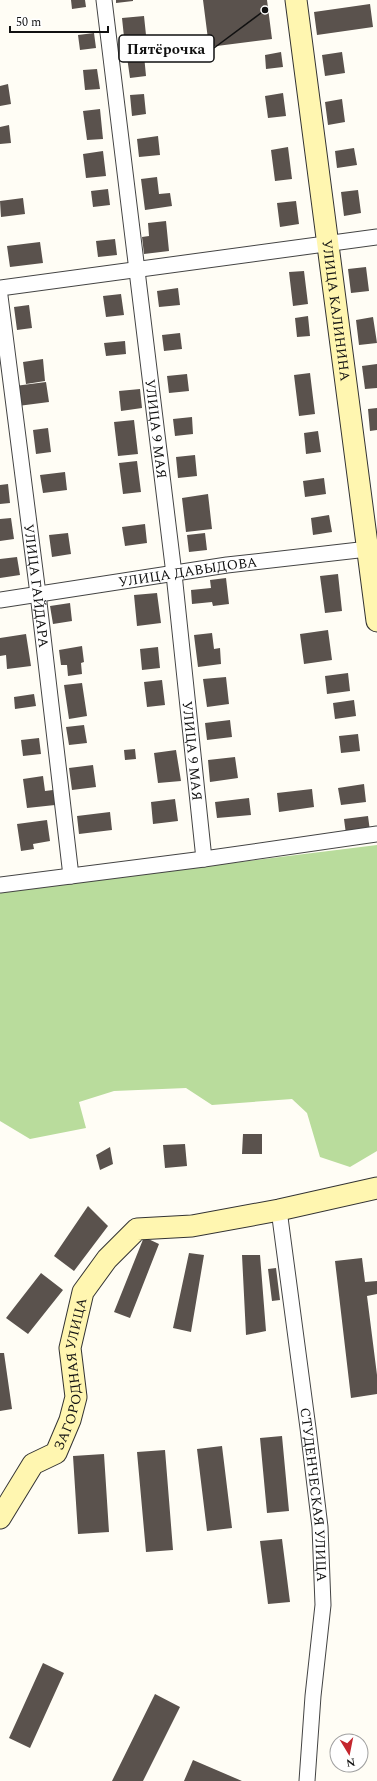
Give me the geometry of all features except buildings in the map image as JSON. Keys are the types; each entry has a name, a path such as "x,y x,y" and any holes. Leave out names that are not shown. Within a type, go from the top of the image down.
{"street":[{"name":"УЛИЦА 9 МАЯ","path":"104,0 174,574 204,859"},
{"name":"УЛИЦА КАЛИНИНА","path":"296,0 328,244 373,549 377,621"},
{"path":"0,288 377,238"},
{"name":"УЛИЦА ГАЙДАРА","path":"0,296 38,594 71,876"},
{"name":"УЛИЦА ДАВЫДОВА","path":"0,600 228,565 373,549"},
{"path":"0,885 204,859 377,834"},
{"name":"ЗАГОРОДНАЯ УЛИЦА","path":"0,1518 33,1464 56,1453 70,1420 76,1397 70,1348 82,1292 107,1259 137,1228 192,1226 279,1210 377,1188"},
{"name":"СТУДЕНЧЕСКАЯ УЛИЦА","path":"279,1210 320,1527 323,1605 313,1696 307,1781"}],"green space":[{"path":"377,845 377,1151 350,1167 320,1157 307,1113 292,1099 212,1105 186,1088 114,1091 79,1102 86,1128 30,1139 0,1121 0,892"}],"place":[{"name":"Пятёрочка","path":"265,10"}]}
